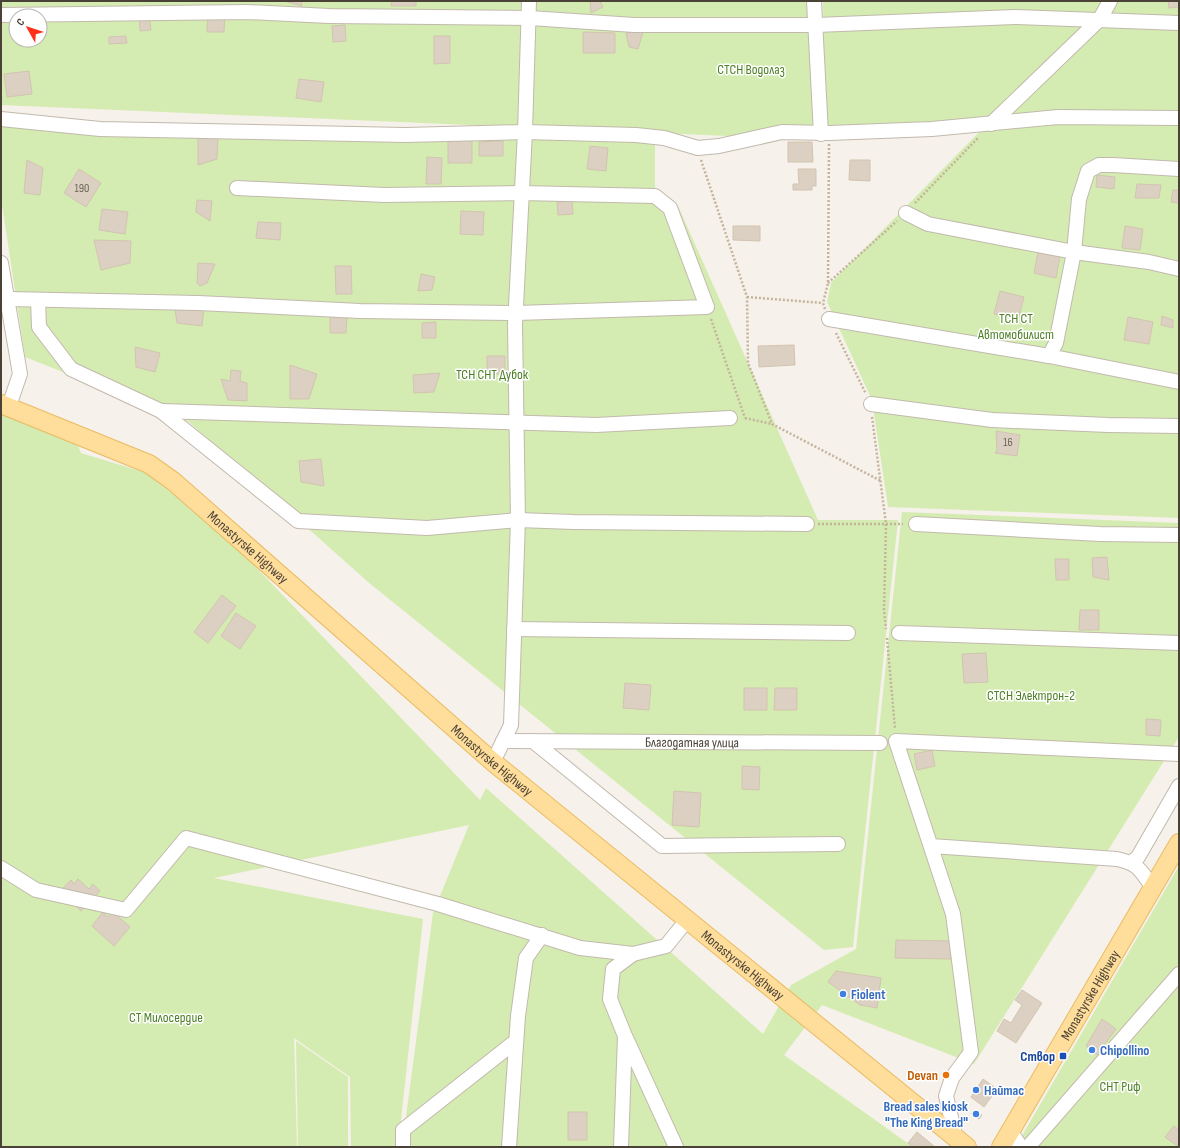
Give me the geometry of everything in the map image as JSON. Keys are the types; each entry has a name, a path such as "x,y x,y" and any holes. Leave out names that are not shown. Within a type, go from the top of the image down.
{"main road":[{"name":"Monastyrske Highway","path":"5,405 149,464 173,481 493,762 961,1143"},
{"name":"Monastyrske Highway","path":"1001,1147 1152,886 1179,843"}],"street":[{"path":"493,762 511,725 518,520 516,313 530,18 529,1"},
{"path":"814,1 825,134"},
{"path":"991,124 1100,19 1110,1"},
{"path":"1,15 232,12 329,16 530,18 634,25 816,26 1016,17 1179,23"},
{"path":"1,119 100,129 405,135 525,132 636,135 664,138 698,148 719,146 782,132 825,134 991,124 1058,117 1179,118"},
{"path":"1048,356 1056,343 1074,252 1079,199 1088,171 1099,165 1179,169"},
{"path":"8,299 198,303 360,311 516,313 707,307 670,208 654,196 522,193 384,195 237,188"},
{"path":"906,213 928,224 1074,252 1149,262 1179,269"},
{"path":"1,263 20,374 5,405"},
{"path":"38,300 38,327 71,369 161,411 298,521 427,528 518,520 574,522 807,524"},
{"path":"829,319 1048,356 1179,382"},
{"path":"871,404 992,420 1108,425 1179,426"},
{"path":"161,411 596,425 730,418"},
{"path":"916,524 1100,534 1179,535"},
{"path":"514,629 848,632"},
{"path":"899,634 1179,642"},
{"name":"Благодатная улица","path":"503,741 880,743"},
{"path":"533,741 662,846 838,844"},
{"path":"961,1143 946,1096 952,1078 971,1052 953,914 896,741 1179,754"},
{"path":"1132,862 1138,857 1179,786"},
{"path":"1,868 36,890 126,910 186,838 438,904 580,948 633,954 666,946 687,920"},
{"path":"931,846 1117,859 1132,862 1136,865 1152,886"},
{"path":"509,1147 516,1041 526,958 542,935"},
{"path":"633,954 613,970 610,999 625,1036 676,1147"},
{"path":"1028,1147 1179,974"},
{"path":"621,1147 625,1036"},
{"path":"403,1147 403,1130 516,1041"},
{"path":"1010,1131 1021,1147"}],"path":[{"path":"825,134 828,282 823,303 829,319 871,404 886,524 884,610 896,741"},
{"path":"698,148 746,298 748,363 772,424"},
{"path":"746,298 823,303"},
{"path":"707,307 745,418"},
{"path":"730,418 745,418 772,424 881,481"},
{"path":"807,524 916,524"}],"green space":[{"name":"СТСН Водолаз","path":"1,1 819,1 820,140 1,105"},
{"name":"ТСН СТ Автомобилист","path":"823,1 1179,1 1179,518 888,507 872,400 827,302 831,283 989,122 825,128"},
{"name":"ТСН СНТ Дубок","path":"3,123 655,140 655,192 678,206 818,520 898,520 853,947 824,950 368,582 189,422 25,357 1,198 1,131"},
{"path":"1,413 74,436 81,453 173,481 480,800 486,788 763,1034 791,985 856,949 902,512 1179,523 1179,737 974,1064 822,1005 784,1055 913,1147 402,1147 433,913 469,825 214,878 423,919 398,1147 351,1147 350,1077 294,1038 297,1147 1,1147"},
{"name":"СНТ Риф","path":"1179,866 1179,1147 1015,1147 1016,1146"},
{"path":"296,1041 348,1077 348,1147 298,1147"}],"building":[{"path":"284,1 301,1 302,6"},
{"path":"392,1 416,1 416,6 391,6"},
{"path":"590,1 600,1 603,7 591,13"},
{"path":"1168,1 1179,1 1179,7 1169,8"},
{"path":"208,13 225,13 224,32 207,32"},
{"path":"139,15 149,15 151,30 140,31"},
{"path":"345,25 346,41 333,42 332,26"},
{"path":"644,29 638,49 629,47 626,33"},
{"path":"583,32 615,33 615,53 583,53"},
{"path":"126,36 127,43 109,44 109,37"},
{"path":"434,36 450,36 450,63 434,64"},
{"path":"29,71 32,94 7,97 4,74"},
{"path":"299,79 324,82 321,102 296,98"},
{"path":"198,137 218,137 217,159 198,165"},
{"path":"472,140 472,163 448,163 448,141"},
{"path":"503,141 503,156 479,156 479,142"},
{"path":"788,142 812,142 813,162 788,162"},
{"path":"590,146 608,148 606,171 587,169"},
{"path":"427,157 442,158 441,184 426,184"},
{"path":"27,160 43,168 40,195 24,193"},
{"path":"850,160 870,160 870,181 849,180"},
{"path":"79,169 101,183 86,207 64,193"},
{"path":"798,169 816,169 816,186 812,186 812,190 793,190 793,184 799,184"},
{"path":"1097,175 1115,177 1114,189 1096,187"},
{"path":"1137,184 1161,185 1159,198 1135,198"},
{"path":"1173,190 1179,190 1179,203 1171,202"},
{"path":"197,200 212,201 210,221 196,212"},
{"path":"572,201 573,214 558,215 557,202"},
{"path":"102,209 128,212 125,234 99,230"},
{"path":"461,211 484,212 483,235 460,234"},
{"path":"258,222 281,223 280,240 256,238"},
{"path":"733,226 760,226 760,241 733,240"},
{"path":"1125,226 1143,229 1140,250 1122,248"},
{"path":"94,240 131,241 130,263 101,270"},
{"path":"1038,252 1060,256 1056,278 1034,273"},
{"path":"198,263 215,264 207,283 200,286 197,283"},
{"path":"335,266 351,266 352,294 336,294"},
{"path":"421,274 435,277 432,290 418,291"},
{"path":"1000,291 1024,297 1018,320 994,314"},
{"path":"174,303 204,307 202,326 177,323"},
{"path":"330,315 347,315 346,333 330,333"},
{"path":"1162,316 1173,320 1173,328 1161,325"},
{"path":"1128,317 1153,322 1149,344 1124,340"},
{"path":"436,322 436,338 422,338 422,323"},
{"path":"794,345 795,365 759,367 758,346"},
{"path":"135,347 160,353 155,372 136,367"},
{"path":"487,356 505,356 505,374 487,374"},
{"path":"290,365 317,374 309,399 290,399"},
{"path":"231,370 241,371 240,381 247,383 247,401 228,400 221,379 230,381"},
{"path":"440,373 434,392 414,393 413,375"},
{"path":"996,431 1020,435 1017,456 995,453 997,450"},
{"path":"321,459 324,486 301,482 299,461"},
{"path":"1107,557 1109,580 1093,577 1092,558"},
{"path":"1055,559 1069,559 1069,580 1056,580"},
{"path":"222,595 236,606 208,643 194,632"},
{"path":"1080,610 1099,610 1099,630 1079,630"},
{"path":"236,613 256,626 240,649 221,636"},
{"path":"986,653 988,682 964,683 962,654"},
{"path":"625,683 651,685 649,710 623,708"},
{"path":"744,688 767,688 767,710 744,710"},
{"path":"775,688 797,688 797,710 774,710"},
{"path":"1146,719 1161,720 1160,736 1146,735"},
{"path":"932,750 935,766 917,770 914,754"},
{"path":"742,766 760,767 759,790 742,789"},
{"path":"674,791 701,793 699,827 672,825"},
{"path":"78,879 89,889 93,884 100,891 81,911 60,891 71,880 74,884"},
{"path":"103,912 108,917 113,912 130,927 114,946 92,926"},
{"path":"896,940 951,941 951,959 895,958"},
{"path":"836,971 881,978 877,1008 860,1005 828,982"},
{"path":"1022,990 1042,1003 1016,1043 997,1031 1004,1019 1011,1023 1022,1005 1015,1000"},
{"path":"1102,1019 1116,1029 1097,1055 1086,1046"},
{"path":"983,1079 997,1089 984,1107 971,1097"},
{"path":"974,1110 982,1115 979,1119 971,1114"},
{"path":"568,1112 587,1112 587,1140 568,1140"},
{"path":"1174,1126 1179,1130 1179,1147 1165,1137"},
{"path":"917,1132 935,1147 912,1147 908,1143"}],"place":[{"name":"Fiolent","path":"843,994"},
{"name":"Chipollino","path":"1092,1050"},
{"name":"Створ","path":"1063,1056"},
{"name":"Devan","path":"946,1075"},
{"name":"Найтас","path":"976,1090"},
{"name":"Bread sales kiosk \"The King Bread\"","path":"976,1114"}],"park label":[{"name":"СТСН Электрон-2","path":"1031,695"},
{"name":"СТ Милосердие","path":"166,1017"}]}
